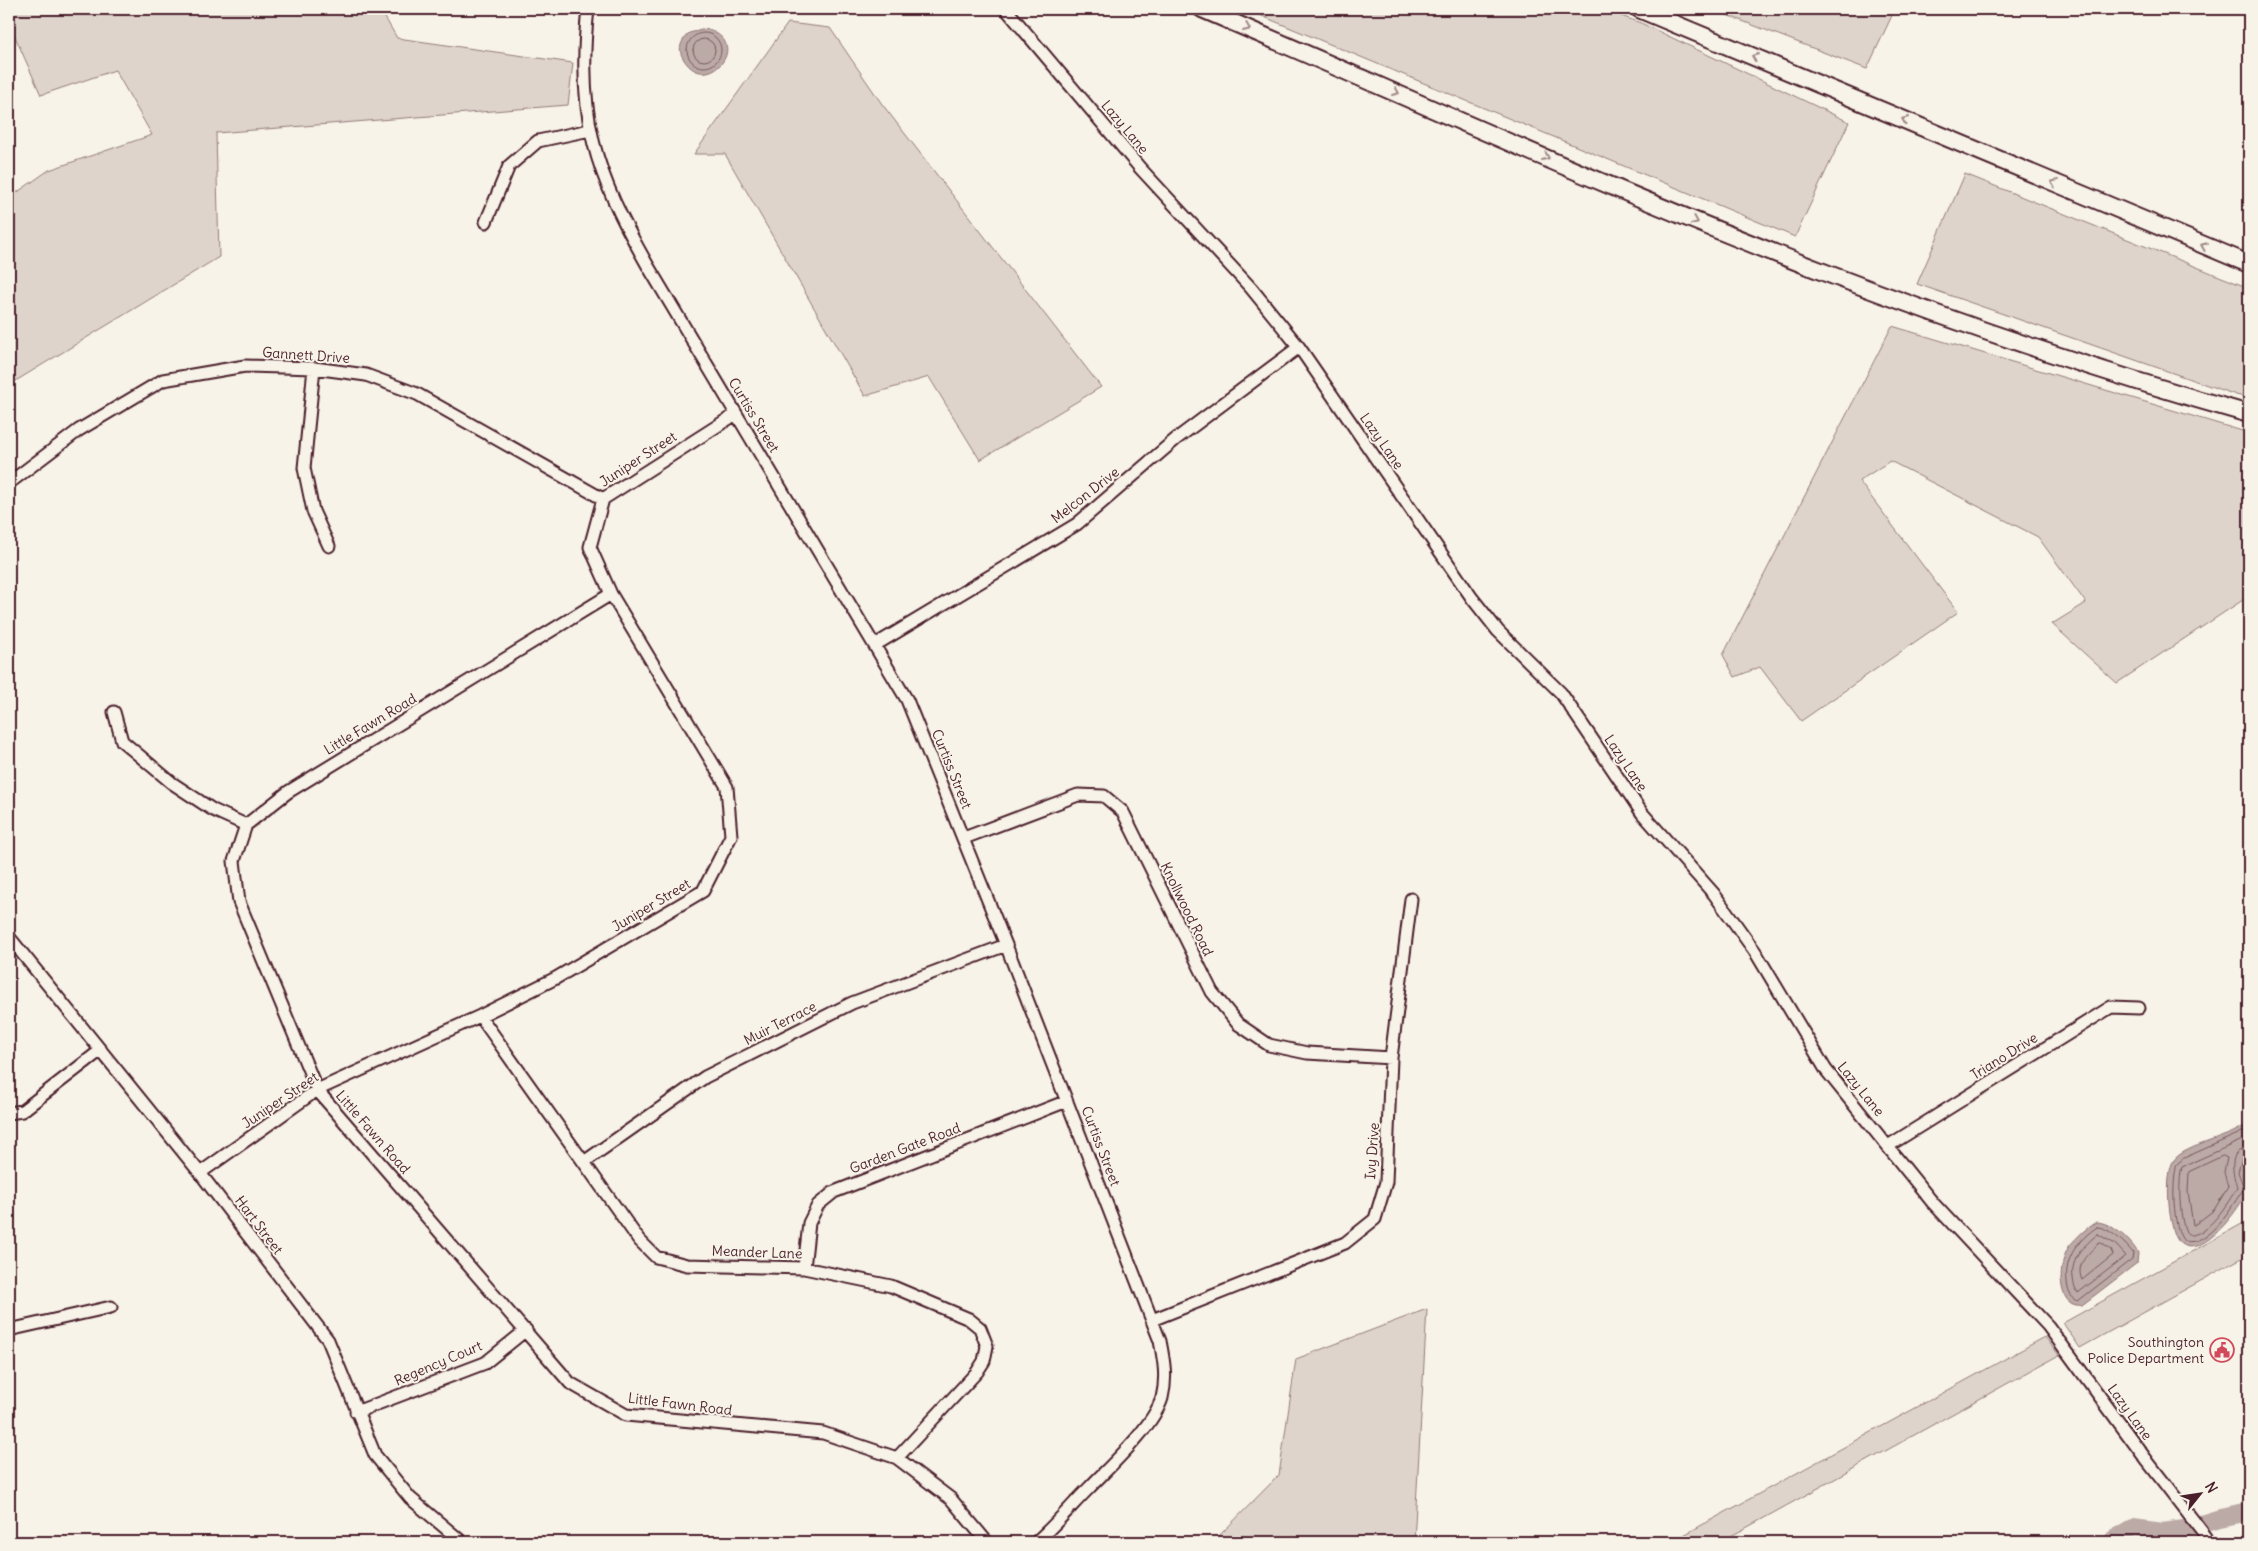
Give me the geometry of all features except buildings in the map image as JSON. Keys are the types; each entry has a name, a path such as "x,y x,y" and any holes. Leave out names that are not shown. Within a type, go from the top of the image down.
{"highway":[{"path":"1202,9 1693,220 1826,273 2031,347 2249,414"},
{"path":"1639,9 2249,264"}],"street":[{"name":"Curtiss Street","path":"588,9 583,70 590,130 602,174 624,223 907,700 964,838 1160,1341 1165,1370 1162,1398 1156,1412 1116,1460 1036,1542"},
{"name":"Lazy Lane","path":"1006,9 1140,168 1251,288 1299,348 1472,598 1498,631 1561,693 1642,813 1714,894 1756,953 1826,1070 1933,1203 2048,1326 2208,1540"},
{"path":"486,222 509,166 538,141 590,130"},
{"name":"Melcon Drive","path":"876,645 1077,524 1176,439 1299,348"},
{"name":"Gannett Drive","path":"9,483 79,430 163,380 244,366 314,368 366,375 416,394 603,499"},
{"path":"314,368 304,468 313,511 329,546"},
{"name":"Juniper Street","path":"200,1173 318,1090 480,1016 556,978 703,892 731,836 727,787 611,594 590,547 603,499 736,414"},
{"name":"Little Fawn Road","path":"611,594 288,792 246,825 234,861 239,902 318,1090 570,1383 626,1415 824,1433 897,1458 951,1499 987,1542"},
{"path":"114,712 122,741 172,783 213,810 246,825"},
{"name":"Knollwood Road","path":"964,838 1078,795 1104,796 1123,812 1212,992 1238,1024 1269,1045 1307,1054 1391,1058"},
{"name":"Ivy Drive","path":"1152,1320 1345,1243 1375,1219 1386,1182 1391,1058 1411,899"},
{"name":"Hart Street","path":"9,937 200,1173 328,1340 356,1412 376,1455 410,1498 462,1542"},
{"name":"Muir Terrace","path":"584,1162 705,1077 852,1003 1006,945"},
{"name":"Triano Drive","path":"1888,1146 2111,1007 2139,1008"},
{"name":"Meander Lane","path":"480,1016 639,1240 656,1257 688,1265 804,1268 891,1286 969,1319 980,1328 987,1346 984,1361 978,1372 897,1458"},
{"path":"9,1113 22,1111 101,1050"},
{"name":"Garden Gate Road","path":"804,1268 809,1223 818,1205 834,1192 1067,1102"},
{"path":"9,1330 111,1306"},
{"name":"Regency Court","path":"356,1412 485,1363 526,1330"}],"shaded area":[{"path":"9,9 380,9 397,38 573,63 568,105 216,133 219,257 9,385 9,198 49,170 152,135 115,70 41,95 9,23"},
{"path":"1245,9 1601,9 1641,23 1849,122 1795,237"},
{"path":"1711,9 1895,9 1867,69"},
{"path":"788,23 830,28 882,104 1101,387 980,460 929,377 865,396 725,154 694,154"},
{"path":"1965,174 2249,288 2249,398 1917,284"},
{"path":"1892,326 2249,433 2249,596 2117,683 2052,624 2086,603 2038,537 1890,461 1859,481 1958,612 1801,721 1760,667 1735,677 1723,655"},
{"path":"2249,1220 2249,1254 2080,1348 2063,1323"},
{"path":"1427,1309 1414,1542 1213,1542 1279,1475 1296,1359"},
{"path":"2045,1337 2059,1355 1766,1517 1720,1542 1671,1542"}],"water":[{"path":"706,29 720,36 726,45 726,55 721,64 713,70 703,72 692,69 683,58 680,48 682,41 689,33"},
{"path":"2249,1122 2249,1156 2243,1172 2249,1188 2245,1196 2239,1206 2211,1238 2190,1247 2181,1244 2173,1229 2170,1217 2168,1189 2171,1167 2174,1160 2180,1154 2242,1128"},
{"path":"2096,1222 2114,1228 2126,1237 2138,1253 2137,1263 2082,1305 2073,1304 2063,1292 2061,1272 2063,1261 2070,1245"}],"waterway":[{"path":"2114,1542 2114,1539 2133,1528 2163,1532 2184,1529 2220,1518 2249,1512"}],"place":[{"name":"Southington Police Department","path":"2222,1350"}]}
